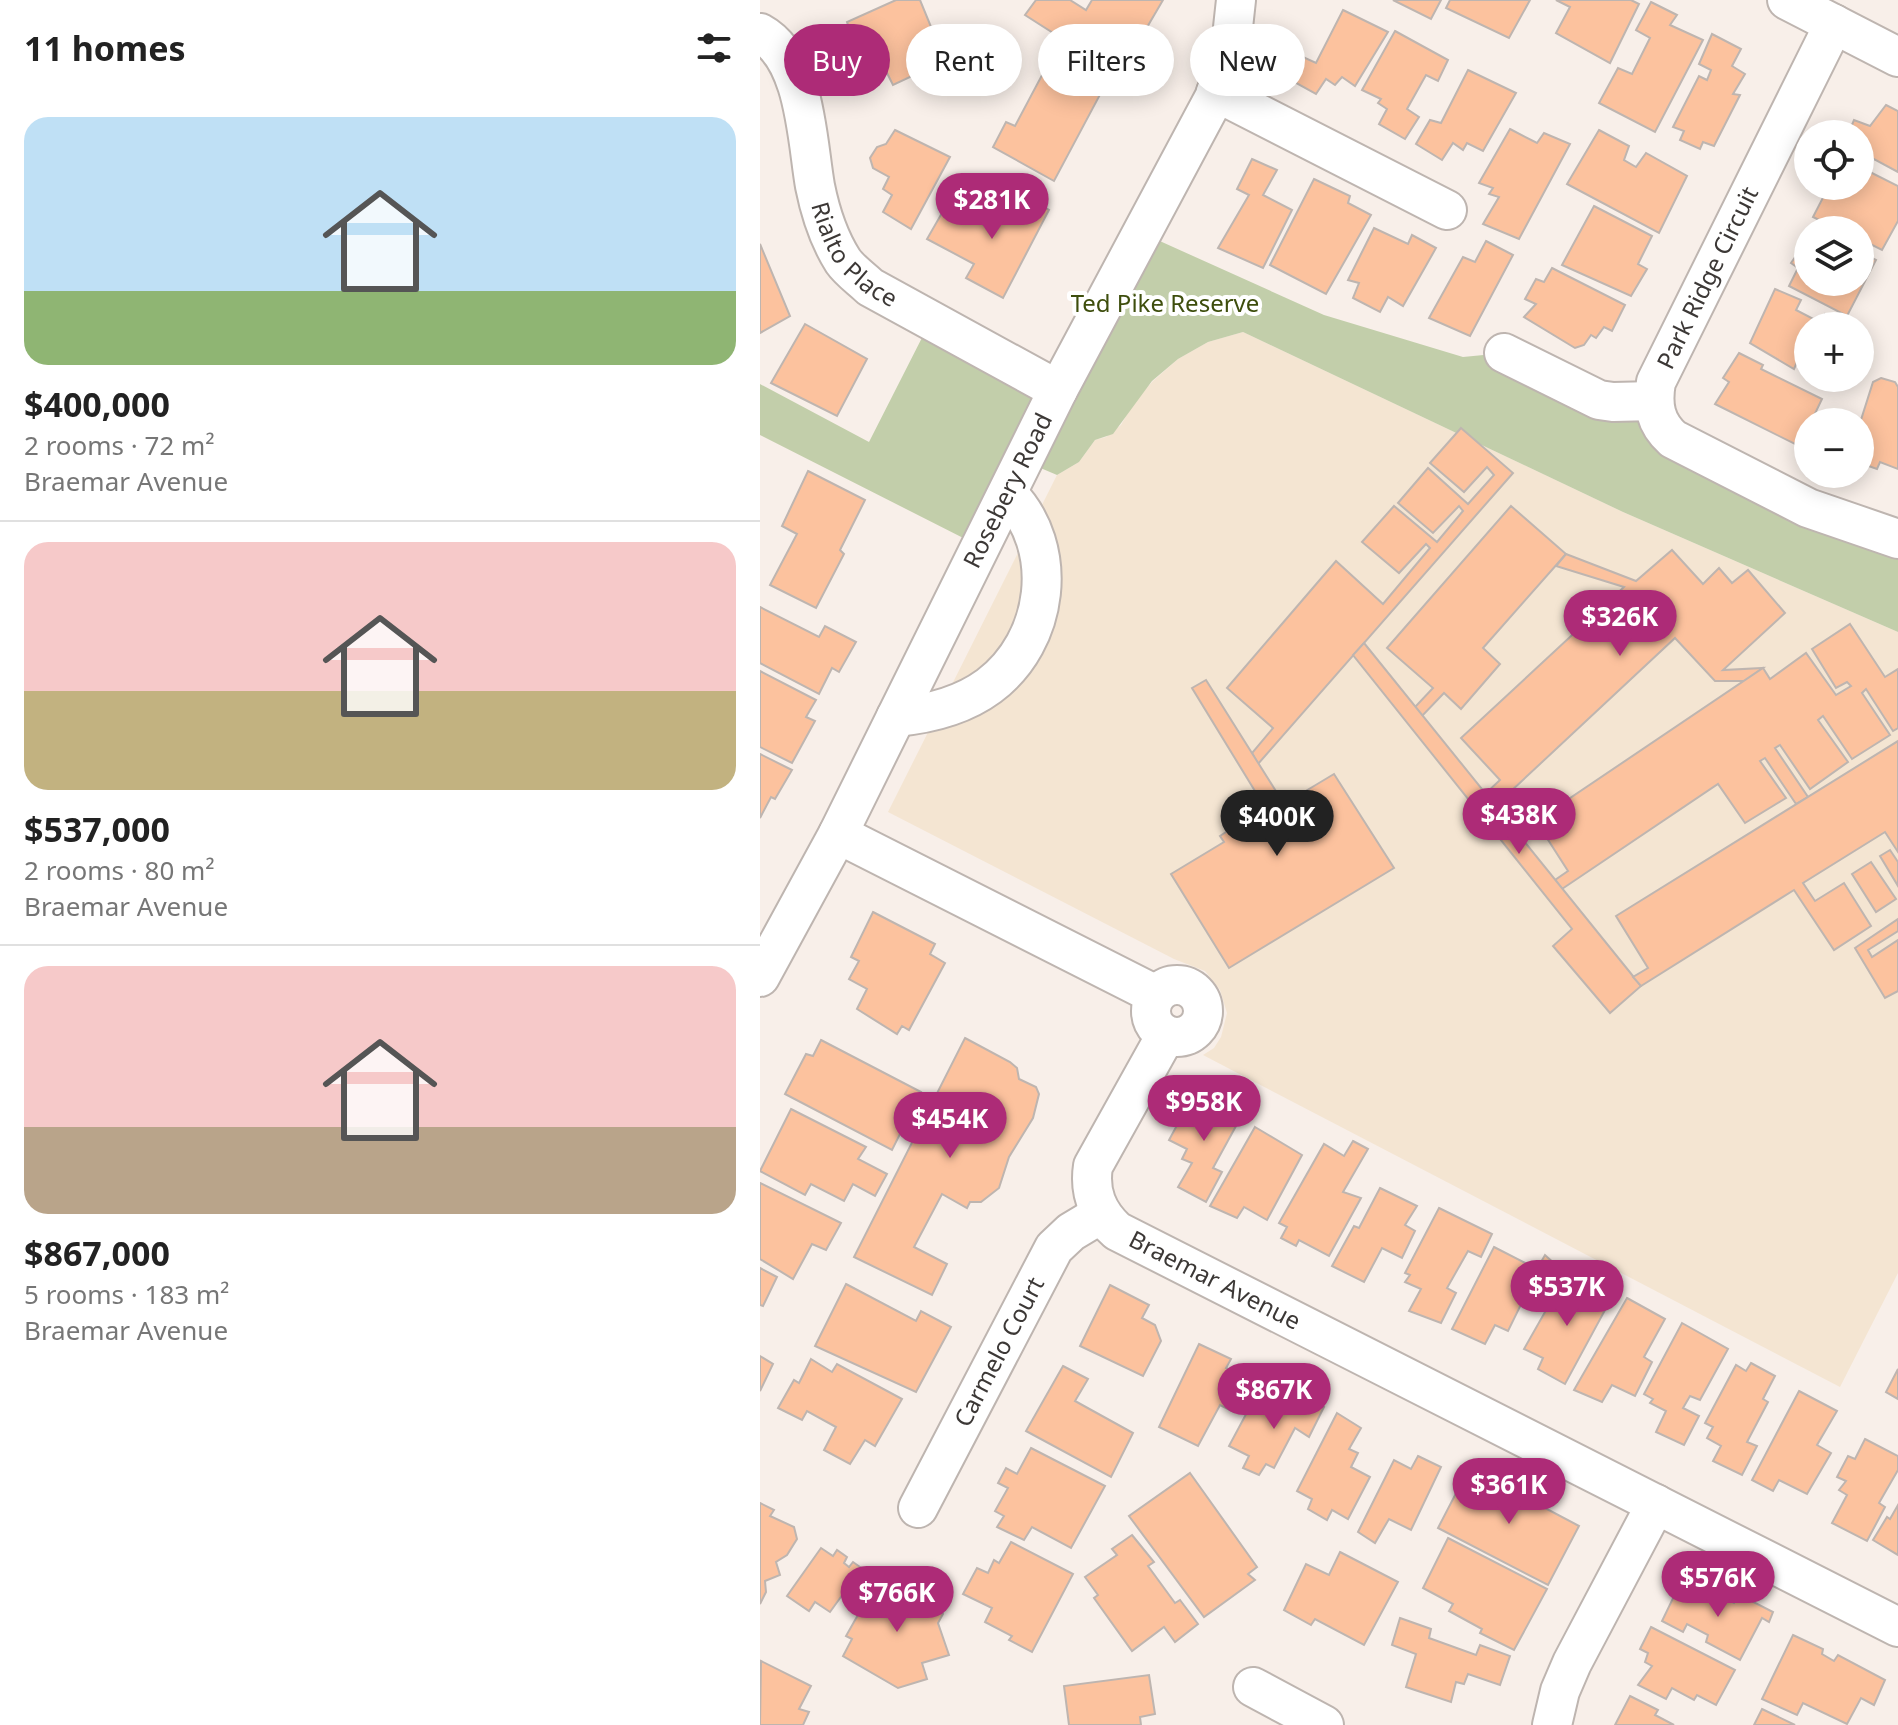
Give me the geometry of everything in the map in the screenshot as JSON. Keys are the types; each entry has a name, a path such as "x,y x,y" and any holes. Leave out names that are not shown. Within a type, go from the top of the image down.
{"street":[{"name":"Rosebery Road","path":"1233,24 1236,0"},
{"path":"1787,0 1898,57"},
{"name":"Park Ridge Circuit","path":"1834,24 1656,382 1654,401 1657,418 1663,430 1673,439 1808,508 1898,539"},
{"name":"Rialto Place","path":"760,33 787,60 799,91 816,190 828,230 845,263 870,287 1058,390"},
{"name":"Rosebery Road","path":"760,977 838,834 1058,390 1214,96"},
{"path":"1224,96 1447,210"},
{"path":"1504,353 1599,400 1626,403 1654,401"},
{"path":"896,717 922,714 973,696 992,684 1007,669 1029,636 1041,599 1041,557 1032,525 1008,494"},
{"path":"838,834 1156,995 1170,986 1194,990 1203,1005 1197,1028 1182,1037 1166,1035 1093,1166 1092,1193 1101,1214"},
{"name":"Braemar Avenue","path":"1101,1214 1126,1236 1898,1627"},
{"name":"Carmelo Court","path":"918,1508 1054,1248 1071,1232 1101,1214"},
{"path":"1552,1725 1560,1691 1572,1663 1656,1504"},
{"path":"1253,1687 1324,1725"}],"shaded area":[{"path":"1243,332 1623,512 1898,632 1898,1273 1840,1387 1203,1055 1214,1048 1221,1037 1227,1013 1220,990 1205,971 1174,959 888,812 1057,475 1079,462 1095,440 1106,437 1121,425 1134,402 1178,359 1208,342"}],"green space":[{"name":"Ted Pike Reserve","path":"1142,233 1324,315 1463,357 1504,353 1654,408 1794,483 1794,488 1803,488 1898,539 1898,632 1623,512 1243,332 1208,342 1178,359 1152,381 1113,434 1095,440 1079,462 1057,475 1024,461 981,547 760,435 760,384 869,442 931,320 1058,390"}],"building":[{"path":"896,0 920,0 930,24 906,24 906,79 893,85 890,79 890,24 847,22"},
{"path":"1036,0 1070,0 1086,10 1092,0 1163,0 1149,24 1039,24 1025,15"},
{"path":"1393,0 1441,0 1431,19"},
{"path":"1450,0 1530,0 1509,38 1446,8"},
{"path":"1556,0 1631,0 1639,4 1610,63 1556,33 1570,7"},
{"path":"1651,2 1677,15 1670,25 1703,40 1655,132 1599,103 1618,68 1632,74 1650,38 1636,30"},
{"path":"1343,10 1388,32 1355,86 1342,77 1335,85 1326,79 1316,94 1305,88 1305,58 1316,63"},
{"path":"1395,31 1448,60 1438,81 1426,75 1407,109 1419,117 1405,139 1379,124 1387,109 1378,103 1381,99 1362,90"},
{"path":"1712,34 1741,49 1732,66 1745,74 1733,94 1740,95 1714,146 1703,142 1700,149 1680,140 1684,131 1673,127 1699,76 1707,80 1711,70 1699,64"},
{"path":"1468,70 1516,93 1483,151 1467,143 1463,150 1453,143 1442,160 1416,144 1430,120 1441,123"},
{"path":"1038,83 1038,96 1099,96 1054,181 993,147 1006,122 1015,126"},
{"path":"1886,105 1898,111 1898,172 1874,159 1874,121"},
{"path":"1510,129 1537,143 1544,133 1570,144 1519,239 1483,224 1499,197 1489,194 1493,188 1479,183"},
{"path":"895,130 950,157 911,229 883,212 892,195 883,189 889,177 873,168 870,158 877,147 886,144"},
{"path":"1599,130 1629,146 1624,160 1636,167 1646,153 1687,176 1659,233 1567,184"},
{"path":"1252,159 1277,170 1263,195 1292,210 1263,268 1218,248 1249,195 1237,189"},
{"path":"1874,174 1898,186 1898,221 1882,250 1874,246 1874,216 1814,216 1822,200 1874,200"},
{"path":"1314,179 1350,196 1348,203 1371,215 1326,294 1270,265"},
{"path":"1014,190 1049,210 1003,298 966,278 974,264 927,239 946,206 992,229"},
{"path":"1594,206 1652,236 1638,264 1647,269 1631,296 1562,265"},
{"path":"1374,228 1408,244 1412,235 1436,248 1403,306 1388,297 1380,312 1353,298 1359,283 1348,280"},
{"path":"1486,241 1513,255 1470,336 1429,318 1463,257 1475,262"},
{"path":"760,244 790,316 760,333"},
{"path":"1552,268 1625,305 1612,331 1604,327 1596,338 1591,335 1584,345 1575,348 1524,317 1536,304 1525,299 1536,279 1544,282"},
{"path":"1775,289 1801,300 1796,310 1800,312 1794,312 1794,369 1750,343"},
{"path":"1808,296 1857,296 1849,312 1839,312"},
{"path":"805,324 867,359 837,416 771,383"},
{"path":"1739,353 1763,365 1761,369 1794,385 1794,392 1808,392 1822,399 1818,408 1794,408 1794,444 1715,404 1729,382 1723,378"},
{"path":"1881,378 1895,382 1898,387 1898,469 1880,462 1877,469 1874,468 1874,408 1865,408 1870,392 1874,392 1874,382"},
{"path":"1461,428 1513,473 1258,764 1252,753 1273,728 1227,688 1336,561 1383,604 1430,548 1426,544 1399,573 1362,542 1394,506 1437,542 1463,511 1459,506 1433,533 1398,503 1428,468 1468,504 1494,475 1487,467 1464,492 1430,463"},
{"path":"808,471 865,500 840,550 844,554 816,608 770,585 797,534 782,526"},
{"path":"1511,506 1566,554 1483,648 1500,664 1461,709 1444,693 1422,716 1415,707 1433,688 1387,648"},
{"path":"1672,550 1703,584 1719,568 1732,583 1748,570 1785,613 1723,670 1763,668 1745,681 1715,681 1675,638 1495,806 1485,794 1500,780 1461,738 1624,587 1556,566 1566,554 1636,581"},
{"path":"760,607 819,637 825,626 856,642 839,672 832,668 819,694 760,663"},
{"path":"1850,624 1885,677 1898,669 1898,728 1893,731 1866,689 1862,693 1890,735 1852,759 1823,716 1818,720 1848,762 1810,789 1780,745 1775,748 1808,797 1796,804 1765,758 1760,761 1786,798 1745,823 1718,784 1562,889 1555,880 1568,871 1536,821 1763,668 1770,679 1806,653 1836,695 1851,686 1847,682 1836,688 1812,649"},
{"path":"1364,643 1641,986 1610,1013 1553,946 1572,929 1353,655"},
{"path":"760,671 816,700 806,717 815,721 792,763 760,747"},
{"path":"1206,680 1284,804 1334,774 1394,868 1229,968 1171,874 1224,842 1220,836 1250,816 1255,823 1269,814 1192,688"},
{"path":"1898,741 1898,852 1885,832 1803,883 1815,901 1844,883 1871,926 1834,950 1794,890 1641,986 1633,977 1648,968 1616,916"},
{"path":"760,754 792,770 775,799 771,797 760,818"},
{"path":"1890,850 1898,862 1898,886 1880,856"},
{"path":"1871,862 1896,899 1876,912 1852,874"},
{"path":"873,912 935,944 930,954 945,963 909,1030 902,1026 897,1034 857,1009 867,989 849,979 859,961 851,957"},
{"path":"1898,919 1898,931 1868,950 1872,957 1898,940 1898,991 1885,998 1855,948"},
{"path":"965,1038 1010,1062 1017,1068 1019,1079 1036,1087 1039,1094 1033,1118 1009,1157 999,1188 981,1202 970,1202 967,1208 942,1194 914,1247 947,1264 932,1295 854,1257"},
{"path":"821,1040 921,1092 892,1150 785,1094 806,1054 813,1056"},
{"path":"1193,1096 1210,1106 1215,1098 1242,1115 1213,1168 1222,1172 1206,1202 1178,1187 1192,1163 1182,1159 1187,1149 1169,1140"},
{"path":"791,1109 866,1147 858,1159 887,1174 875,1196 853,1184 844,1201 811,1184 805,1195 760,1171"},
{"path":"1255,1127 1302,1155 1267,1220 1244,1207 1237,1218 1210,1206"},
{"path":"1353,1141 1368,1149 1343,1192 1361,1198 1329,1256 1299,1240 1296,1246 1281,1238 1287,1227 1279,1223 1324,1144 1344,1156"},
{"path":"760,1183 841,1223 826,1250 812,1244 793,1279 760,1259"},
{"path":"1380,1188 1417,1206 1405,1225 1415,1231 1402,1258 1382,1248 1364,1282 1332,1266 1354,1226 1359,1228"},
{"path":"1439,1208 1492,1234 1481,1257 1468,1251 1447,1288 1456,1293 1441,1323 1409,1311 1421,1289 1405,1282 1410,1275 1405,1273"},
{"path":"1494,1247 1537,1269 1545,1255 1556,1265 1541,1291 1530,1286 1508,1331 1495,1325 1485,1344 1452,1329"},
{"path":"760,1268 777,1277 763,1306 760,1305"},
{"path":"1566,1275 1611,1299 1565,1384 1538,1369 1543,1358 1524,1349"},
{"path":"846,1284 916,1321 921,1311 951,1327 916,1392 815,1346"},
{"path":"1110,1285 1149,1305 1142,1318 1155,1325 1161,1341 1143,1376 1080,1346"},
{"path":"1627,1298 1665,1319 1644,1357 1652,1362 1635,1396 1612,1385 1602,1402 1574,1390"},
{"path":"1682,1323 1728,1349 1700,1400 1690,1396 1683,1408 1699,1416 1684,1445 1656,1432 1666,1411 1650,1403 1653,1399 1644,1394"},
{"path":"1199,1344 1231,1359 1226,1368 1251,1381 1234,1412 1220,1405 1198,1446 1159,1427"},
{"path":"760,1356 773,1364 760,1391"},
{"path":"811,1359 832,1372 837,1364 902,1399 875,1446 865,1440 850,1464 824,1450 836,1427 807,1411 802,1420 778,1408 794,1380 799,1383"},
{"path":"1751,1363 1775,1376 1763,1399 1768,1402 1747,1442 1757,1446 1742,1475 1713,1461 1721,1446 1707,1438 1713,1427 1705,1423 1736,1365 1746,1371"},
{"path":"1063,1366 1088,1379 1075,1401 1133,1433 1111,1477 1026,1431"},
{"path":"1898,1369 1898,1399 1886,1392"},
{"path":"1294,1390 1324,1407 1309,1437 1295,1428 1274,1468 1266,1464 1259,1475 1243,1468 1249,1456 1229,1446 1251,1405 1263,1412 1269,1403 1284,1412"},
{"path":"1799,1391 1837,1411 1817,1445 1831,1453 1807,1494 1779,1480 1773,1491 1752,1480"},
{"path":"1337,1413 1361,1428 1349,1449 1358,1453 1351,1467 1370,1477 1348,1519 1332,1510 1327,1520 1308,1509 1312,1499 1297,1491"},
{"path":"1865,1439 1898,1456 1898,1470 1879,1503 1885,1507 1867,1541 1832,1523 1847,1495 1839,1490 1846,1481 1837,1477 1848,1456 1855,1459"},
{"path":"1031,1448 1105,1486 1071,1548 1032,1527 1024,1540 997,1527 1004,1516 995,1511 1008,1488 998,1483 1006,1468 1017,1474"},
{"path":"1418,1456 1441,1467 1411,1530 1389,1519 1375,1543 1358,1532 1394,1460 1411,1469"},
{"path":"1467,1472 1498,1488 1505,1474 1530,1488 1526,1498 1579,1526 1548,1585 1438,1528"},
{"path":"1190,1473 1257,1567 1248,1574 1255,1580 1204,1617 1129,1516"},
{"path":"760,1503 774,1510 770,1516 794,1527 797,1539 787,1555 776,1562 780,1575 765,1581 766,1592 760,1604"},
{"path":"1898,1505 1898,1555 1873,1540"},
{"path":"1132,1535 1154,1562 1148,1566 1175,1603 1180,1600 1198,1624 1175,1642 1164,1627 1132,1651 1094,1598 1098,1595 1085,1577 1117,1555 1112,1549"},
{"path":"1448,1538 1547,1589 1514,1650 1480,1633 1482,1629 1449,1611 1453,1604 1423,1588"},
{"path":"1011,1542 1073,1574 1032,1652 1009,1640 1012,1636 985,1622 992,1608 963,1594 977,1568 988,1573 994,1560 999,1563"},
{"path":"821,1548 833,1556 837,1550 847,1557 844,1563 849,1567 853,1562 877,1579 861,1604 843,1594 830,1612 815,1602 809,1611 787,1596"},
{"path":"1340,1552 1398,1582 1364,1645 1315,1619 1311,1625 1284,1610 1306,1564 1329,1575"},
{"path":"880,1576 907,1591 910,1585 938,1601 943,1614 938,1623 949,1655 922,1663 927,1679 898,1688 843,1656 852,1639 846,1636"},
{"path":"1697,1584 1734,1603 1738,1594 1773,1612 1769,1622 1762,1618 1740,1660 1706,1642 1708,1635 1687,1624 1683,1632 1662,1621 1677,1590 1690,1596"},
{"path":"1400,1618 1431,1629 1429,1638 1476,1655 1480,1645 1510,1656 1500,1685 1468,1674 1464,1684 1456,1682 1451,1702 1406,1687 1416,1654 1392,1645"},
{"path":"1651,1627 1735,1670 1716,1705 1697,1695 1694,1700 1672,1688 1666,1699 1638,1685 1652,1666 1645,1662 1648,1653 1640,1649"},
{"path":"1793,1635 1823,1649 1822,1654 1834,1661 1838,1655 1885,1680 1874,1705 1861,1698 1847,1724 1803,1703 1797,1715 1762,1699"},
{"path":"761,1661 811,1686 799,1709 809,1712 803,1725 760,1725"},
{"path":"1149,1675 1155,1714 1140,1717 1141,1725 1069,1725 1064,1686"},
{"path":"1630,1696 1658,1710 1655,1715 1674,1725 1615,1725"},
{"path":"1762,1709 1795,1725 1754,1725"}]}
